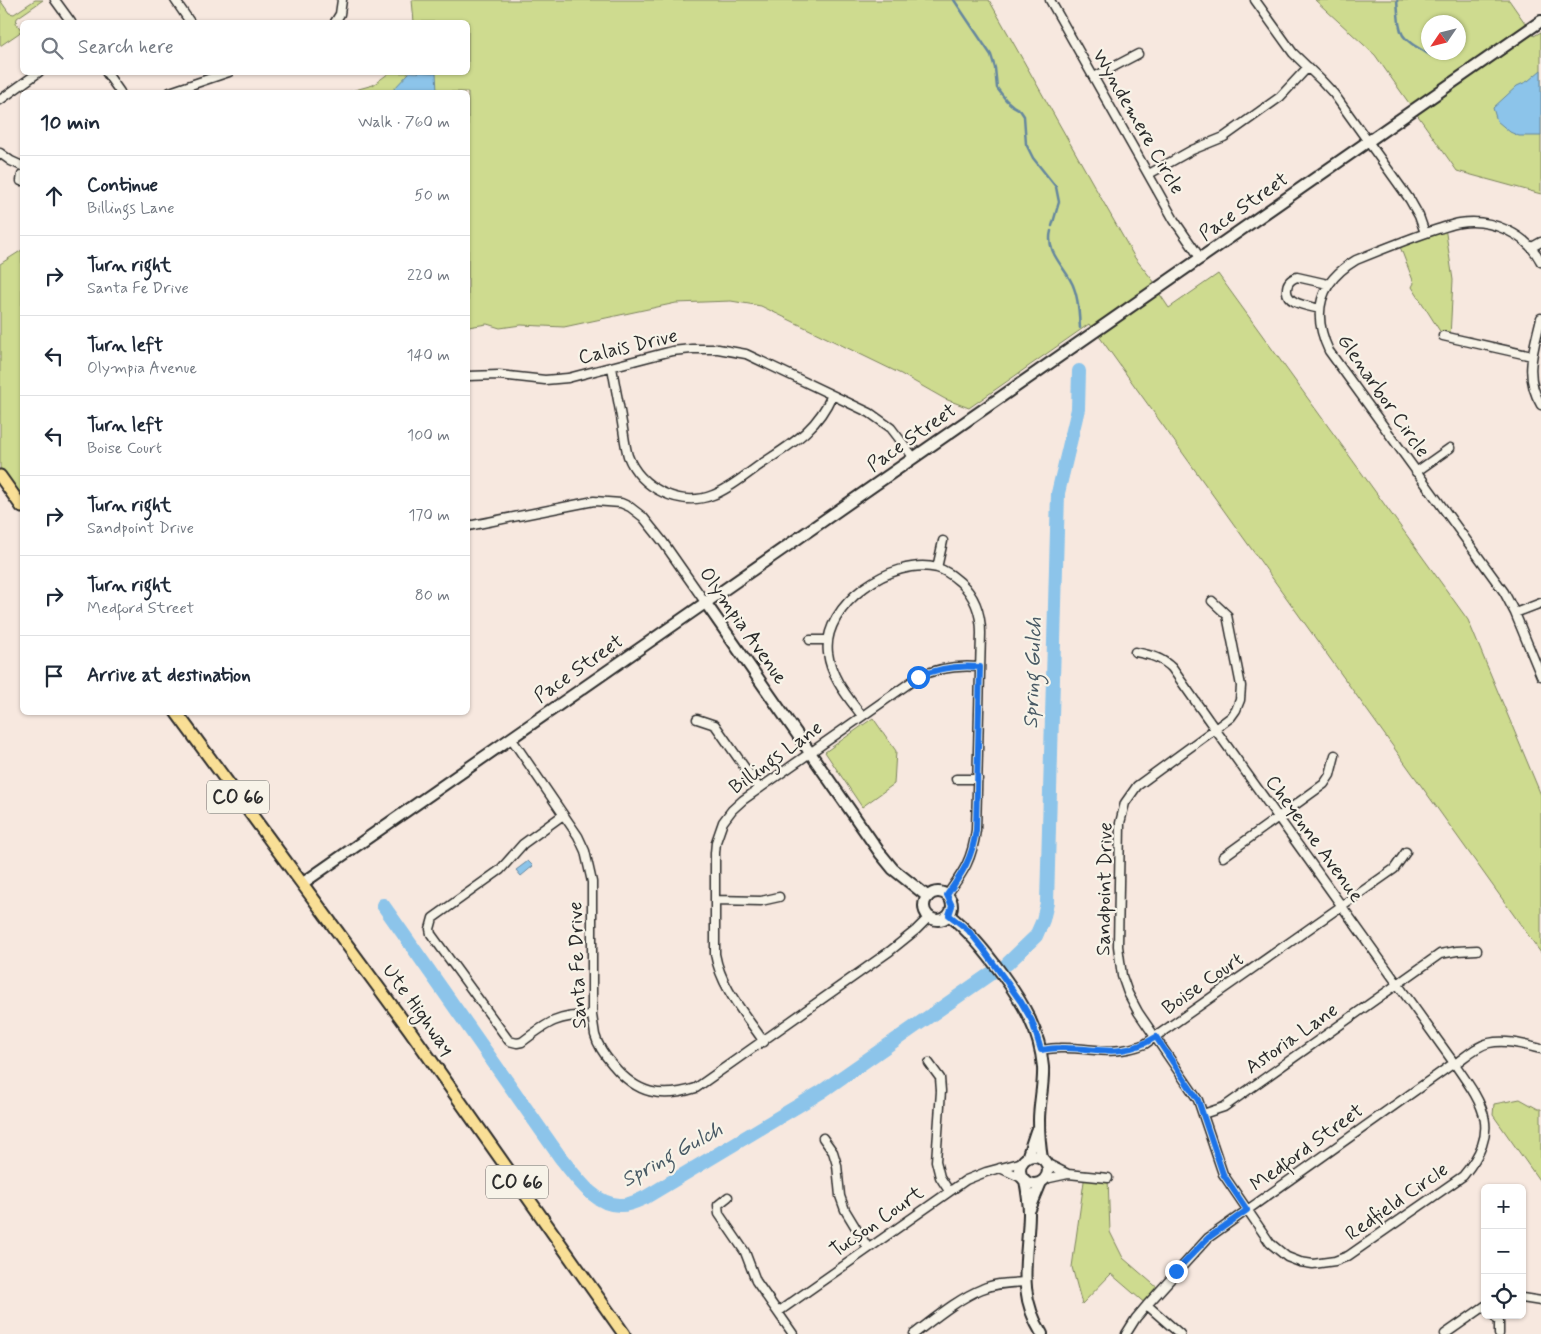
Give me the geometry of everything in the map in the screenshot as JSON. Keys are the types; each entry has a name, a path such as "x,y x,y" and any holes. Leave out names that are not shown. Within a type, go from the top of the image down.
{"main road":[{"name":"Pace Street","path":"303,884 1541,21"},
{"path":"0,476 20,503"},
{"name":"Olympia Avenue","path":"705,602 886,861 928,897"},
{"name":"Ute Highway","path":"178,715 409,1029 624,1334"},
{"path":"935,892 947,895 952,906 949,915 938,920 929,916 924,905 928,897 935,892"},
{"path":"949,915 968,930 1021,1002 1032,1021 1041,1050 1043,1075 1039,1120 1032,1148 1020,1170 1024,1179 1029,1213 1024,1282 1029,1305 1042,1334"},
{"path":"1029,1213 1048,1171 1044,1161 1039,1120"},
{"path":"1025,1160 1035,1156 1044,1161"},
{"path":"1024,1179 1032,1184 1043,1180"}],"street":[{"path":"56,0 70,20"},
{"path":"175,0 189,20"},
{"path":"336,20 340,14 342,0"},
{"name":"Wyndemere Circle","path":"1050,0 1174,220 1201,258"},
{"path":"1255,0 1293,53 1331,90 1410,200 1419,216 1425,233"},
{"path":"1094,77 1138,54"},
{"path":"1149,174 1192,150 1224,136 1280,97 1308,67"},
{"path":"0,100 35,75"},
{"path":"108,75 119,90"},
{"path":"175,90 215,75"},
{"path":"0,153 20,165"},
{"name":"Glenarbor Circle","path":"1541,262 1532,248 1512,232 1471,222 1459,223 1425,233 1356,260 1341,270 1328,284 1320,309 1320,329 1329,351 1504,592 1515,613 1541,676"},
{"path":"1532,248 1541,242"},
{"path":"1320,309 1293,301 1287,294 1287,287 1291,280 1297,277 1328,284"},
{"path":"1541,318 1532,356 1530,376 1532,386 1541,405"},
{"path":"1443,336 1532,356"},
{"name":"Calais Drive","path":"470,376 499,375 545,380 568,378 672,351 718,349 746,354 870,413 891,428 914,458"},
{"path":"612,367 626,447 634,468 643,479 658,490 672,496 690,499 709,497 730,486 804,434 822,416 832,395"},
{"path":"1416,472 1450,448"},
{"name":"Olympia Avenue","path":"470,526 594,501 621,503 630,506 643,517 664,542 705,602"},
{"path":"937,568 943,542"},
{"path":"862,716 832,672 827,652 827,640 833,622 842,608 871,584 895,570 922,566 948,572 969,591 975,601 981,622 978,779 974,849 967,867 947,895"},
{"name":"Sandpoint Drive","path":"1212,602 1227,615 1241,686 1240,700 1231,717 1137,786 1127,798 1121,816 1118,958 1128,993 1138,1012 1198,1100 1223,1174 1247,1210"},
{"path":"1515,613 1541,603"},
{"path":"810,640 827,640"},
{"name":"Cheyenne Avenue","path":"1135,652 1156,656 1166,663 1454,1063"},
{"name":"Billings Lane","path":"764,1042 726,987 717,966 715,954 715,853 719,830 732,810 742,800 918,677 933,670 948,667 980,667"},
{"path":"697,720 715,725 759,788"},
{"name":"Santa Fe Drive","path":"511,738 578,836 585,851 592,882 592,1015 596,1035 601,1048 610,1062 624,1078 634,1085 651,1092 667,1094 681,1093 696,1088 764,1042 890,951 916,930 929,916"},
{"path":"1223,857 1324,784 1330,775 1335,755"},
{"path":"956,779 978,779"},
{"path":"563,815 524,844 500,870 433,918 430,929 437,942 505,1038 517,1043 522,1042 544,1026 560,1018 592,1015"},
{"name":"Boise Court","path":"1041,1050 1060,1048 1116,1052 1130,1050 1145,1044 1394,869 1406,852"},
{"path":"715,900 761,900 779,897"},
{"name":"Astoria Lane","path":"1203,1114 1224,1107 1440,954 1477,950"},
{"name":"Medford Street","path":"1126,1334 1147,1305 1208,1238 1454,1063 1478,1047 1489,1043 1520,1044 1541,1049"},
{"path":"929,1063 940,1078 937,1164 940,1176 948,1191"},
{"name":"Redfield Circle","path":"1247,1210 1270,1243 1287,1257 1300,1262 1324,1263 1348,1256 1463,1176 1475,1161 1484,1141 1485,1118 1481,1104 1454,1063"},
{"path":"824,1138 833,1152 837,1165 840,1196 845,1210 868,1248"},
{"name":"Tucson Court","path":"778,1312 948,1191 977,1175 1025,1160"},
{"path":"1044,1161 1068,1174"},
{"path":"1000,1168 1024,1179"},
{"path":"1043,1180 1068,1174 1108,1178"},
{"path":"728,1197 718,1205 719,1214 745,1252 756,1281 793,1334"},
{"path":"914,1334 981,1289 1024,1282"},
{"path":"1526,1299 1541,1301"},
{"path":"1147,1305 1180,1334"},
{"path":"1445,1334 1481,1309"},
{"path":"1497,1319 1499,1322 1499,1334"}],"green space":[{"path":"0,0 9,13 14,14 35,0 43,0 17,18 16,23 20,28 20,32 0,46"},
{"path":"412,0 989,0 1135,258 1159,288 1157,290 1169,308 1218,274 1468,620 1541,795 1541,953 1089,324 969,408 945,399 901,374 761,306 731,301 676,303 564,327 521,325 500,328 487,324 470,327 470,90 355,90 373,85 386,75 470,75 470,20 414,20"},
{"path":"1315,0 1509,0 1534,36 1541,32 1541,194 1457,171 1375,55"},
{"path":"1445,227 1453,280 1450,337 1443,336 1412,287 1414,283 1399,244"},
{"path":"20,251 20,492 14,496 0,476 0,264"},
{"path":"873,718 896,751 894,784 862,807 825,752"},
{"path":"1520,1099 1541,1109 1541,1183 1493,1115 1494,1104"},
{"path":"1085,1174 1108,1178 1110,1232 1123,1258 1160,1290 1147,1305 1111,1274 1082,1304 1072,1267"}],"water":[{"path":"1541,70 1541,136 1519,136 1510,132 1497,121 1493,108 1517,86 1528,81"},
{"path":"407,75 436,75 437,90 393,90"},
{"path":"528,861 533,866 521,876 516,870"}],"waterway":[{"path":"954,0 991,55 995,68 997,88 1006,100 1020,110 1024,116 1026,144 1033,158 1056,187 1059,202 1052,226"},
{"path":"1397,0 1400,30 1407,40 1421,49"},
{"path":"1051,231 1051,247 1076,293 1080,328"},
{"name":"Spring Gulch","path":"1007,964 1036,936 1043,920 1047,903 1058,493 1078,409 1079,371"},
{"name":"Spring Gulch","path":"383,905 560,1157 593,1195 610,1204 630,1204 646,1197 821,1092 990,974"}],"route":[{"path":"918,677 933,670 948,667 980,667 974,849 967,867 947,895 952,902 952,910 949,915 968,930 1021,1002 1032,1021 1041,1050 1060,1048 1116,1052 1130,1050 1156,1037 1198,1100 1223,1174 1247,1210 1208,1238 1176,1271"}]}
